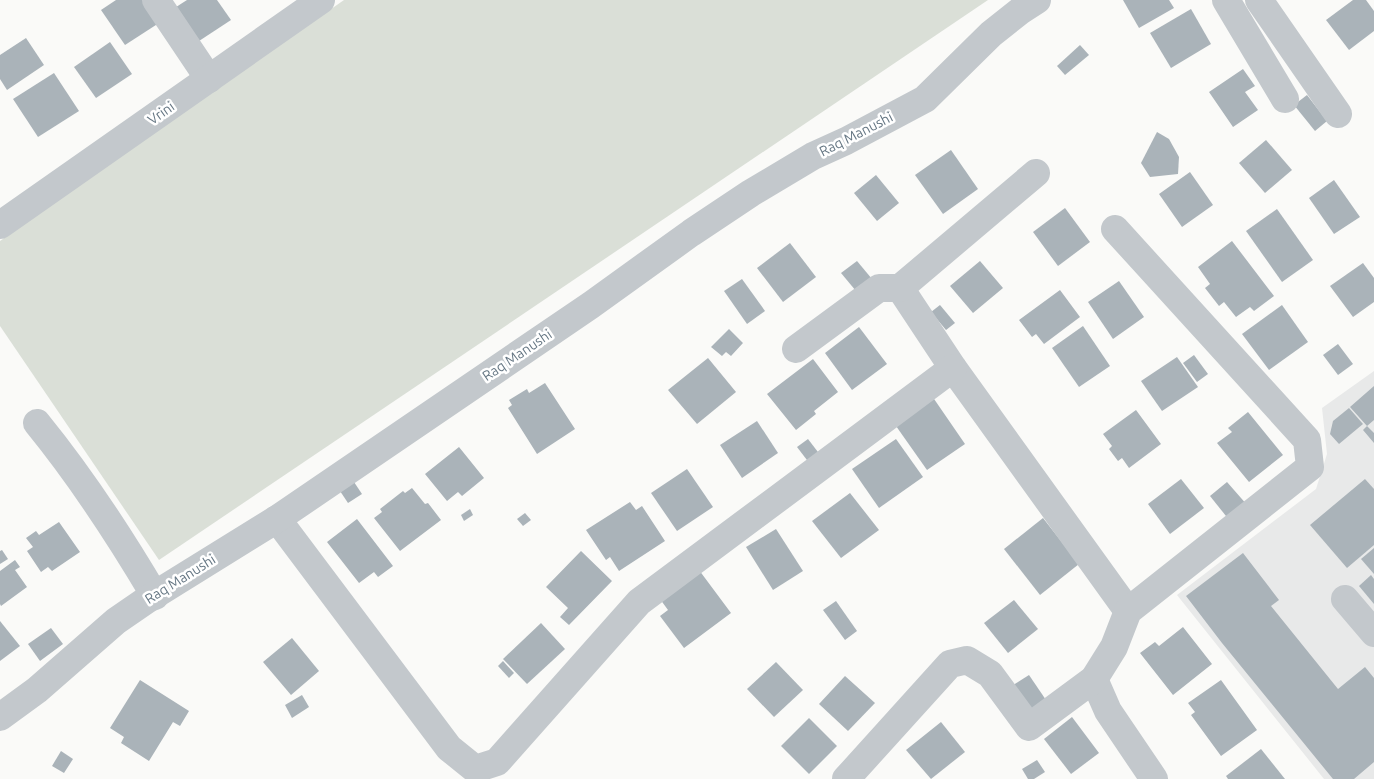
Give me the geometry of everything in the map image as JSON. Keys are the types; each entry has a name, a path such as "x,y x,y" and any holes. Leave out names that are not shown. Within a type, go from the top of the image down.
{"street":[{"path":"156,0 209,79"},
{"name":"Vrini","path":"0,225 322,0"},
{"name":"Raq Manushi","path":"0,717 37,690 116,621 277,519 591,305 691,233 751,193 813,156 846,141 925,99 991,34 1037,0"},
{"path":"1226,0 1285,99"},
{"path":"1260,0 1338,114"},
{"path":"796,349 879,288 900,288 1036,173"},
{"path":"846,779 950,664 967,660 990,674 1029,727 1094,679 1114,647 1128,611 1310,467 1307,440 1115,229"},
{"path":"900,288 952,368 1128,611"},
{"path":"277,519 449,748 475,769 497,762 639,602 952,368"},
{"path":"37,423 89,490 155,596"},
{"path":"1345,599 1374,633"},
{"path":"1094,679 1108,712 1154,779"}],"shaded area":[{"path":"344,0 988,0 159,560 0,326 0,241"},
{"path":"1374,371 1374,779 1324,779 1177,595 1316,489 1327,454 1322,408"}],"building":[{"path":"116,0 144,0 159,23 125,45 101,10"},
{"path":"187,0 217,0 231,20 196,43 173,9"},
{"path":"1123,0 1169,0 1174,8 1139,28"},
{"path":"1353,0 1366,0 1374,11 1374,31 1349,50 1326,20"},
{"path":"1191,9 1211,44 1171,68 1150,33"},
{"path":"26,38 44,65 7,90 0,79 0,55"},
{"path":"110,42 132,74 96,98 74,67"},
{"path":"1080,45 1089,55 1065,75 1057,66"},
{"path":"1243,69 1255,86 1245,92 1258,110 1233,127 1209,92"},
{"path":"54,73 79,111 38,137 13,99"},
{"path":"1307,95 1327,121 1315,131 1294,105"},
{"path":"1157,132 1169,139 1179,157 1178,174 1150,177 1141,163"},
{"path":"1266,140 1292,170 1265,193 1239,163"},
{"path":"951,150 978,189 943,214 915,175"},
{"path":"1190,172 1213,205 1182,227 1159,194"},
{"path":"876,175 899,203 877,221 854,193"},
{"path":"1334,180 1360,217 1334,234 1309,198"},
{"path":"1065,208 1090,242 1058,266 1033,232"},
{"path":"1277,209 1313,260 1282,282 1246,231"},
{"path":"1232,241 1274,296 1254,311 1250,307 1236,317 1224,302 1219,306 1205,288 1210,284 1198,267"},
{"path":"790,243 816,277 783,302 757,268"},
{"path":"857,261 872,279 856,291 841,273"},
{"path":"980,261 1003,288 973,313 950,286"},
{"path":"1363,263 1374,278 1374,302 1353,317 1330,286"},
{"path":"742,279 765,311 747,324 724,291"},
{"path":"1119,281 1144,317 1113,339 1088,302"},
{"path":"1060,290 1080,317 1044,344 1036,334 1032,337 1019,320"},
{"path":"940,305 955,323 946,330 931,312"},
{"path":"1282,305 1308,342 1269,370 1242,334"},
{"path":"1083,326 1110,366 1079,387 1052,348"},
{"path":"859,327 887,364 852,390 825,353"},
{"path":"729,329 743,343 731,356 726,352 722,356 711,347"},
{"path":"1338,344 1353,364 1338,375 1323,355"},
{"path":"1194,355 1208,374 1197,382 1183,363"},
{"path":"1177,357 1198,387 1162,411 1141,381"},
{"path":"708,358 736,392 697,424 668,390"},
{"path":"813,359 838,392 814,411 816,414 796,430 767,394"},
{"path":"545,383 575,429 537,454 508,408 512,405 509,400 527,389 529,393"},
{"path":"1374,386 1374,420 1367,426 1350,407"},
{"path":"932,396 965,444 927,470 896,426"},
{"path":"1349,408 1363,424 1339,444 1330,434 1333,421"},
{"path":"1136,410 1161,444 1129,468 1122,458 1118,461 1109,449 1112,446 1103,434"},
{"path":"1248,412 1283,455 1249,482 1217,443 1232,432 1228,428"},
{"path":"757,421 778,453 742,478 720,445"},
{"path":"1367,426 1374,433 1374,443 1363,430"},
{"path":"808,439 821,456 810,464 797,447"},
{"path":"896,439 923,477 879,508 852,469"},
{"path":"459,447 484,478 462,496 458,492 447,501 425,474"},
{"path":"687,469 713,507 677,531 651,493"},
{"path":"352,479 362,494 348,503 338,488"},
{"path":"1181,479 1204,508 1170,534 1148,504"},
{"path":"1365,479 1374,489 1374,545 1347,568 1310,525"},
{"path":"1227,482 1248,506 1230,521 1210,496"},
{"path":"412,488 425,504 428,503 441,520 400,551 374,518 382,512 380,509 403,491 405,493"},
{"path":"850,493 879,530 841,558 812,521"},
{"path":"630,502 636,510 642,506 665,541 619,571 610,557 606,560 586,530"},
{"path":"470,509 473,515 464,521 461,515"},
{"path":"525,513 531,520 523,526 517,519"},
{"path":"1043,518 1079,564 1040,595 1004,549"},
{"path":"357,519 393,566 378,577 374,572 359,583 327,542"},
{"path":"59,522 80,552 52,571 48,567 41,572 27,551 33,547 26,538 36,531 39,535"},
{"path":"776,529 803,571 773,590 746,547"},
{"path":"1374,548 1374,574 1361,559"},
{"path":"2,550 8,559 0,564 0,551"},
{"path":"581,551 612,581 569,625 560,617 568,608 546,587"},
{"path":"1243,553 1279,600 1271,606 1338,689 1365,667 1374,678 1374,762 1354,779 1333,779 1186,596"},
{"path":"15,560 20,567 15,570 27,587 1,606 0,571"},
{"path":"699,570 731,613 684,648 660,616 668,610 660,599"},
{"path":"1371,575 1374,579 1374,604 1359,586"},
{"path":"1014,600 1038,629 1008,653 984,623"},
{"path":"836,601 857,631 845,640 823,610"},
{"path":"0,621 20,646 0,661"},
{"path":"541,623 565,649 527,684 503,659"},
{"path":"1183,627 1212,664 1173,695 1140,653 1155,642 1159,646"},
{"path":"51,628 63,644 40,661 28,644"},
{"path":"292,638 319,671 291,695 263,662"},
{"path":"503,661 514,673 509,678 498,666"},
{"path":"776,662 803,690 774,717 747,689"},
{"path":"1029,675 1046,700 1027,712 1010,687"},
{"path":"845,676 875,703 848,731 819,704"},
{"path":"140,680 189,711 180,726 173,722 149,761 121,743 124,737 110,728"},
{"path":"1221,680 1257,730 1221,756 1191,715 1195,712 1188,703"},
{"path":"302,695 309,707 292,718 285,705"},
{"path":"1072,717 1099,753 1071,774 1044,739"},
{"path":"809,718 837,746 809,774 781,746"},
{"path":"941,722 965,752 931,779 906,750"},
{"path":"1261,749 1285,779 1228,779 1226,776"},
{"path":"61,751 73,759 64,773 52,766"},
{"path":"1037,760 1045,772 1034,779 1028,779 1022,769"}]}
